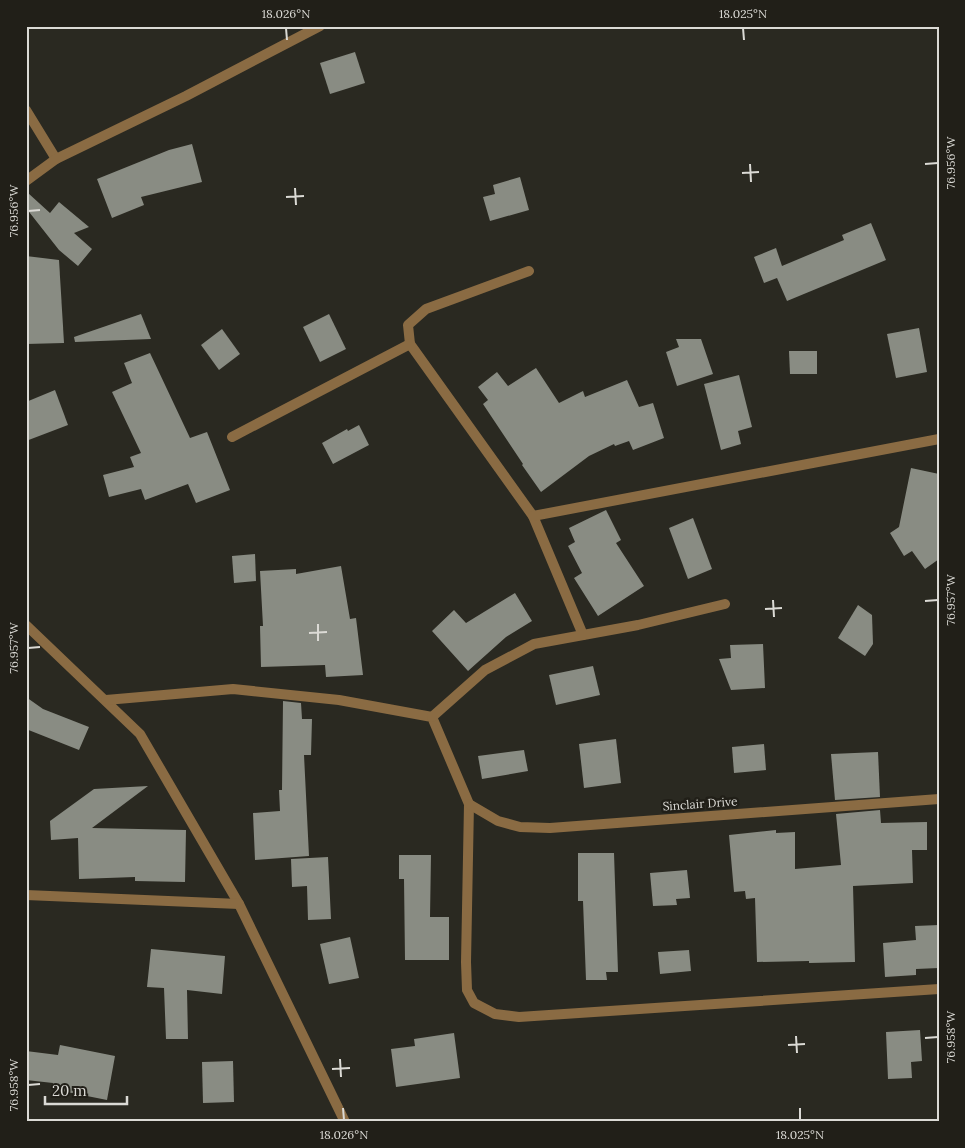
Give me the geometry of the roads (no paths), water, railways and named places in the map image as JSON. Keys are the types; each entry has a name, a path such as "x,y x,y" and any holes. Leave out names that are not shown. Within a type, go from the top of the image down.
{"street":[{"path":"26,181 56,158 186,96 320,26"},
{"path":"26,110 56,158"},
{"path":"529,271 426,309 408,325 410,344 533,516 583,635"},
{"path":"232,437 410,344"},
{"path":"533,516 939,439"},
{"path":"432,717 485,670 534,644 638,625 725,604"},
{"path":"26,625 140,734 239,904 345,1122"},
{"path":"106,700 233,689 339,700 432,717"},
{"path":"432,717 469,804 467,990 474,1004 495,1014 519,1017 939,989"},
{"name":"Sinclair Drive","path":"469,804 498,820 520,827 550,828 939,799"},
{"path":"26,895 239,904"}]}
